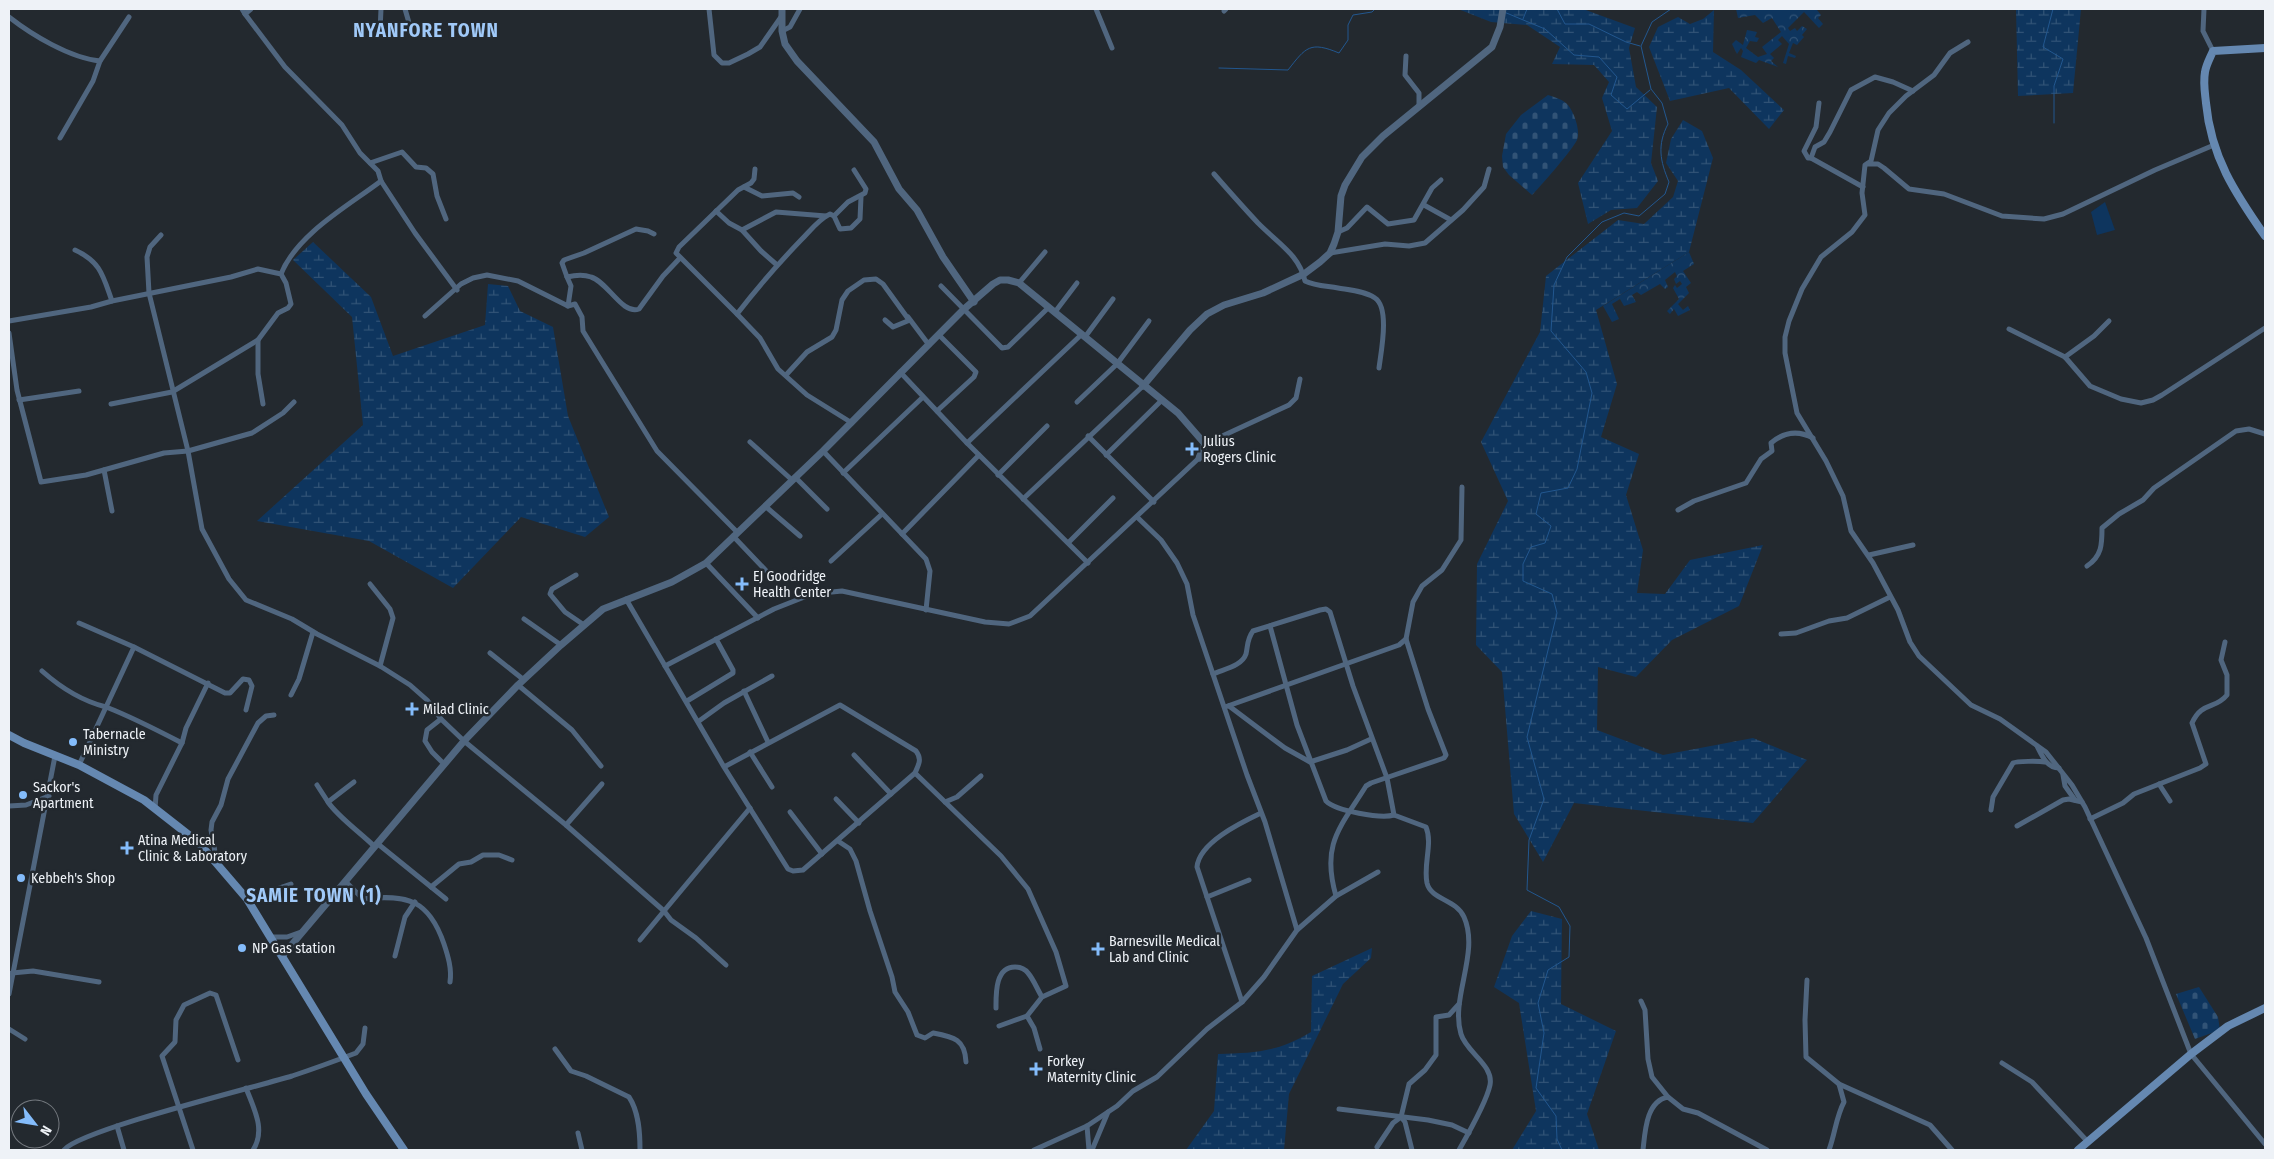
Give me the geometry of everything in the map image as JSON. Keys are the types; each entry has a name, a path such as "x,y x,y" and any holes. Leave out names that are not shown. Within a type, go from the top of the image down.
{"main road":[{"path":"2265,48 2213,51 2205,69 2204,80 2208,119 2214,145 2240,203 2265,236"},
{"path":"9,734 24,743 79,765 144,800 199,843 247,899 387,1128 404,1150"},
{"path":"2081,1150 2191,1054 2228,1026 2265,1008"}],"street":[{"path":"251,9 243,12 286,67 342,125 360,153 378,172 381,181 415,233 457,290"},
{"path":"374,34 380,31 381,9"},
{"path":"404,9 412,34"},
{"path":"709,9 714,55 722,63 729,63 760,47 782,12"},
{"path":"782,31 790,27 800,9"},
{"path":"1096,9 1112,48"},
{"path":"2204,9 2203,31 2213,51"},
{"path":"782,12 782,31 785,44 797,61 874,142 899,189 917,210 943,257 974,302"},
{"path":"1330,253 1338,232 1341,196 1345,185 1362,158 1383,136 1492,47 1503,12"},
{"path":"9,17 35,36 71,52 100,61"},
{"path":"60,138 93,81 100,61 129,17"},
{"path":"1865,165 1871,162 1875,137 1889,112 1934,75 1950,53 1968,42"},
{"path":"1406,56 1406,75 1418,94 1419,107"},
{"path":"1810,158 1816,147 1824,142 1851,90 1874,77 1893,82 1913,91"},
{"path":"1819,103 1816,127 1804,151 1808,158 1863,187"},
{"path":"1865,165 1878,164 1909,189 1944,194 2002,216 2044,220 2063,214 2155,170 2214,145"},
{"path":"370,163 402,152 416,167 426,168 433,174 437,196 446,219"},
{"path":"1865,165 1863,187 1866,211 1862,220 1852,232 1826,251 1817,263 1802,289 1786,330 1786,362 1795,409 1815,440 1843,496 1851,531 1869,555 1898,610 1910,642 1929,666 1972,705 2000,719 2046,752 2064,774 2082,802 2146,938 2191,1054 2265,1144"},
{"path":"755,169 754,179 716,211 679,247 676,253 716,291 760,338 778,369 807,395 852,423"},
{"path":"1023,499 1143,386 1190,330 1207,314 1224,305 1263,293 1304,274 1330,253 1385,244 1421,244 1434,238 1484,187 1489,169"},
{"path":"834,216 848,202 865,193 866,189 854,170"},
{"path":"1214,174 1255,220 1288,250 1304,274 1304,281 1359,291 1380,302 1384,315 1379,368"},
{"path":"1338,232 1347,228 1367,207 1388,224 1414,220 1432,188 1441,180"},
{"path":"281,274 298,246 331,218 381,181"},
{"path":"744,186 762,196 793,193 799,197"},
{"path":"834,216 840,229 851,228 860,219 860,197"},
{"path":"1424,205 1451,220"},
{"path":"716,211 729,223 742,230 777,265"},
{"path":"742,230 776,212 826,216 830,214 834,216"},
{"path":"737,314 777,265 826,216"},
{"path":"568,306 571,286 562,263 564,260 636,229 640,228 654,234"},
{"path":"161,235 150,247 147,257 149,293 188,452 202,529 229,579 246,600 292,619 313,632 380,666 422,695 464,741 566,825 664,911 671,920 696,938 726,965"},
{"path":"75,250 89,256 98,265 112,301"},
{"path":"1019,283 1044,252"},
{"path":"567,277 577,275 593,277 616,296 626,308 635,310 639,309 662,276 680,258"},
{"path":"9,321 91,308 112,301 231,277 258,269 281,274 286,282 291,304 288,308 278,313 258,340 172,392 111,404"},
{"path":"425,316 457,290 461,284 473,278 493,275 518,281 568,306 575,304 579,311 583,331 657,451 735,534 772,577"},
{"path":"786,375 807,352 832,337 836,330 842,300 848,291 864,280 876,279 883,284 929,344"},
{"path":"283,956 444,764 521,682 602,609 672,582 706,564 852,423 963,310 1000,280 1019,283 1052,309 1178,413 1205,444"},
{"path":"941,286 1002,348 1005,348 1052,309 1077,283"},
{"path":"967,443 1083,336 1112,299"},
{"path":"907,314 910,320"},
{"path":"885,320 892,327 910,320"},
{"path":"1077,402 1117,364 1149,321"},
{"path":"2065,357 2094,336 2109,321"},
{"path":"2009,329 2065,357 2090,386 2120,399 2141,403 2158,398 2265,328"},
{"path":"9,333 12,376 41,482 104,470 164,453 188,452 252,433 284,413 294,402"},
{"path":"937,411 974,377 976,372 939,335"},
{"path":"258,340 258,374 263,404"},
{"path":"900,372 967,443 1069,542 1088,563"},
{"path":"665,666 758,618 812,594 842,591 985,622 1009,624 1030,616 1199,458 1205,444 1288,405 1296,398 1300,379"},
{"path":"20,400 79,391"},
{"path":"843,473 923,397"},
{"path":"1106,455 1162,400"},
{"path":"998,474 1047,426"},
{"path":"2088,566 2096,560 2100,552 2102,528 2119,514 2143,500 2154,488 2236,431 2249,429 2265,434"},
{"path":"1678,510 1686,504 1746,483 1760,459 1772,452 1771,443 1777,438 1797,432 1815,440"},
{"path":"1088,436 1154,502"},
{"path":"750,442 826,509"},
{"path":"823,451 926,559 930,571 926,610"},
{"path":"902,534 980,455"},
{"path":"104,470 112,511"},
{"path":"1336,896 1330,874 1330,854 1334,837 1366,786 1371,782 1444,758 1446,755 1406,640 1413,602 1422,586 1442,570 1460,540 1462,487"},
{"path":"1069,542 1113,498"},
{"path":"766,506 800,536"},
{"path":"831,561 882,514"},
{"path":"1137,517 1161,540 1177,563 1187,584 1193,615 1213,674 1227,707 1296,930"},
{"path":"1869,555 1913,545"},
{"path":"706,564 758,618"},
{"path":"576,575 552,589 550,594 565,612 584,625"},
{"path":"370,584 390,609 393,618 380,666"},
{"path":"1781,634 1796,633 1829,621 1848,618 1890,596"},
{"path":"626,599 724,767 788,869 793,871 803,870 859,823 915,773 920,762 920,755 840,705 724,767"},
{"path":"1213,674 1242,660 1246,653 1248,637 1253,631 1326,608 1330,612 1371,739 1387,778 1394,815"},
{"path":"524,619 561,645"},
{"path":"79,623 134,647 225,693 230,693 243,679 249,680 252,686 246,710"},
{"path":"1270,626 1285,684 1310,762 1326,801 1336,808 1386,818 1394,815 1426,826 1429,835 1425,869 1427,885 1436,895 1456,905 1464,917 1468,930 1460,1004 1461,1035 1490,1074 1490,1085 1469,1133 1459,1150"},
{"path":"290,695 299,679 313,632"},
{"path":"686,701 733,673 716,639"},
{"path":"1227,707 1406,640"},
{"path":"2090,818 2123,803 2134,794 2206,764 2192,723 2200,710 2220,702 2227,695 2227,675 2221,660 2226,642"},
{"path":"79,765 134,647"},
{"path":"490,653 572,730 601,766"},
{"path":"42,671 56,684 86,701 130,716 161,734 182,743"},
{"path":"699,722 744,691 772,676"},
{"path":"155,808 156,795 182,743 186,728 208,683"},
{"path":"744,691 768,742"},
{"path":"1227,707 1285,748 1310,762 1347,750 1371,739"},
{"path":"217,863 211,830 212,822 220,805 228,779 258,723 266,716 274,715"},
{"path":"441,718 427,730 424,741 444,764"},
{"path":"2036,744 2045,762 2054,768 2059,768"},
{"path":"750,752 772,787"},
{"path":"854,755 891,794"},
{"path":"9,994 10,973 49,796 55,756"},
{"path":"1991,810 1993,797 2013,763 2018,760 2030,763 2045,762"},
{"path":"915,773 1001,856 1028,889 1045,922 1066,983 1066,986 1042,996 1027,1016 999,1026"},
{"path":"2064,774 2065,786 2074,800"},
{"path":"946,802 957,797 981,776"},
{"path":"328,802 354,782"},
{"path":"566,825 602,784"},
{"path":"2159,784 2170,801"},
{"path":"317,785 333,810 446,900"},
{"path":"9,806 26,805 49,796"},
{"path":"836,799 859,823"},
{"path":"2017,826 2062,800 2082,802"},
{"path":"640,940 750,808"},
{"path":"790,812 822,854"},
{"path":"1242,1002 1197,867 1200,855 1211,842 1261,813"},
{"path":"838,841 850,849 856,861 895,992 908,1012 917,1035 925,1038 933,1033 958,1040 966,1050 966,1062"},
{"path":"431,887 459,864 471,862 483,855 499,856 512,860"},
{"path":"1034,1150 1087,1126 1108,1112 1133,1091 1157,1077 1207,1029 1242,1002 1264,977 1296,930 1336,896 1378,872"},
{"path":"1207,897 1250,880"},
{"path":"346,882 363,899 380,897 415,902 429,911 438,924 449,957 450,982"},
{"path":"247,899 291,884"},
{"path":"395,956 405,918 415,902"},
{"path":"271,937 287,938 304,931"},
{"path":"996,1008 998,981 1004,970 1012,967 1022,968 1028,973 1042,996"},
{"path":"10,973 33,971 99,982"},
{"path":"1807,980 1806,1057 1839,1084 1930,1125 1952,1150"},
{"path":"193,1150 162,1056 175,1042 176,1020 184,1005 210,993 216,995 238,1060"},
{"path":"1641,1001 1645,1010 1648,1059 1652,1077 1668,1096 1684,1109 1698,1113 1767,1150"},
{"path":"1377,1147 1394,1123 1401,1117 1410,1084 1425,1070 1436,1055 1436,1017 1449,1014 1460,1004"},
{"path":"1027,1016 1034,1028 1040,1049"},
{"path":"64,1150 71,1143 117,1126 344,1058 356,1053 363,1044 365,1028"},
{"path":"9,1029 25,1039"},
{"path":"555,1048 571,1071 586,1076 629,1097 639,1128 640,1150"},
{"path":"2002,1063 2032,1082 2088,1142"},
{"path":"1829,1150 1836,1134 1838,1115 1844,1102 1839,1084"},
{"path":"246,1088 260,1126 259,1141 253,1150"},
{"path":"1643,1150 1647,1124 1653,1106 1662,1098 1668,1096"},
{"path":"1339,1109 1452,1125 1469,1133"},
{"path":"1091,1150 1108,1112"},
{"path":"1401,1117 1405,1122 1412,1150"},
{"path":"117,1126 124,1150"},
{"path":"1087,1126 1091,1150"},
{"path":"578,1133 582,1150"}],"green space":[{"path":"1458,9 1583,9 1635,28 1629,48 1636,87 1657,107 1651,163 1658,181 1637,208 1611,210 1588,224 1578,183 1612,131 1602,98 1609,82 1594,65 1552,64 1560,47 1527,25 1491,22"},
{"path":"1736,9 1821,9 1817,10 1821,15 1818,18 1823,24 1819,28 1804,12 1788,28 1790,31 1795,28 1797,31 1802,26 1807,29 1802,35 1804,37 1797,45 1793,43 1789,53 1796,56 1795,58 1788,56 1786,64 1783,63 1789,44 1782,36 1778,40 1782,44 1770,54 1774,58 1771,61 1778,67 1759,60 1756,63 1741,57 1743,51 1741,48 1737,54 1732,44 1736,40 1743,45 1747,30 1757,32 1755,37 1759,38 1757,42 1750,41 1746,48 1758,57 1767,54 1762,47 1781,32 1772,18 1763,23 1755,15 1738,18"},
{"path":"2016,9 2081,9 2073,93 2018,96"},
{"path":"1714,10 1713,52 1741,70 1784,110 1769,129 1729,88 1670,101 1649,47 1658,27 1678,17 1690,24 1703,19"},
{"path":"1548,95 1562,100 1569,106 1576,120 1578,136 1569,151 1532,195 1509,175 1503,167 1502,156 1506,134 1521,115"},
{"path":"1683,120 1702,131 1713,158 1689,252 1596,310 1617,384 1601,437 1639,454 1626,495 1643,550 1637,593 1665,594 1690,560 1763,545 1739,606 1672,640 1636,677 1598,667 1597,730 1663,755 1753,738 1807,760 1753,823 1574,803 1543,862 1514,814 1502,672 1476,645 1477,564 1508,501 1481,442 1540,332 1546,276 1618,220 1644,224 1673,197 1678,181 1666,163 1671,139"},
{"path":"2105,202 2115,230 2097,235 2091,212"},
{"path":"313,242 371,297 393,356 485,325 488,284 508,286 520,311 553,327 568,416 609,517 585,537 521,517 453,588 369,541 257,521 363,425 352,317 293,260"},
{"path":"1689,252 1694,264 1683,271 1691,283 1686,287 1689,293 1678,304 1683,310 1688,306 1690,310 1678,316 1674,309 1670,314 1667,311 1679,299 1673,288 1675,285 1677,288 1682,284 1680,281 1676,284 1674,279 1677,276 1675,272 1665,280 1668,287 1665,289 1660,284 1641,295 1637,292 1632,295 1636,302 1624,306 1620,299 1612,304 1619,319 1612,322 1603,306"},
{"path":"1531,911 1562,919 1561,1004 1616,1031 1587,1114 1599,1150 1512,1150 1536,1111 1519,1003 1494,987 1512,936"},
{"path":"1372,948 1371,958 1343,984 1289,1094 1284,1150 1186,1150 1214,1111 1218,1054 1266,1050 1288,1044 1311,1032 1312,976"},
{"path":"2199,987 2218,1017 2220,1030 2195,1039 2176,994"}],"waterway":[{"path":"1219,68 1288,70 1299,56 1309,48 1321,47 1339,53 1348,40 1348,25 1353,15 1372,12 1375,9"},
{"path":"1523,19 1527,9"},
{"path":"1557,9 1565,24 1589,24 1626,42 1640,46"},
{"path":"1562,1150 1557,1139 1556,1116 1536,1088 1544,1033 1538,1003 1548,970 1569,957 1570,926 1559,907 1527,890 1529,840 1544,799 1527,737 1557,613 1552,594 1523,581 1523,564 1531,547 1545,543 1551,526 1536,514 1541,493 1568,488 1577,469 1592,393 1586,372 1551,331 1554,285 1567,257 1602,222 1624,213 1639,216 1665,194 1669,182 1663,167 1661,153 1662,139 1668,124 1662,103 1651,89 1641,46 1652,22 1671,9"},
{"path":"1693,9 1699,9"},
{"path":"2053,9 2043,47 2063,59 2054,86 2054,123"},
{"path":"1504,12 1545,29 1574,55 1599,57 1617,77 1611,95 1627,109 1650,90"}],"place":[{"name":"Julius Rogers Clinic","path":"1192,449"},
{"name":"EJ Goodridge Health Center","path":"742,584"},
{"name":"Milad Clinic","path":"412,709"},
{"name":"Tabernacle Ministry","path":"73,742"},
{"name":"Sackor's Apartment","path":"23,795"},
{"name":"Atina Medical Clinic & Laboratory","path":"127,848"},
{"name":"Kebbeh's Shop","path":"21,878"},
{"name":"NP Gas station","path":"242,948"},
{"name":"Barnesville Medical Lab and Clinic","path":"1098,949"},
{"name":"Forkey Maternity Clinic","path":"1036,1069"}],"district":[{"name":"NYANFORE TOWN","path":"426,30"},
{"name":"SAMIE TOWN (1)","path":"314,895"}]}
